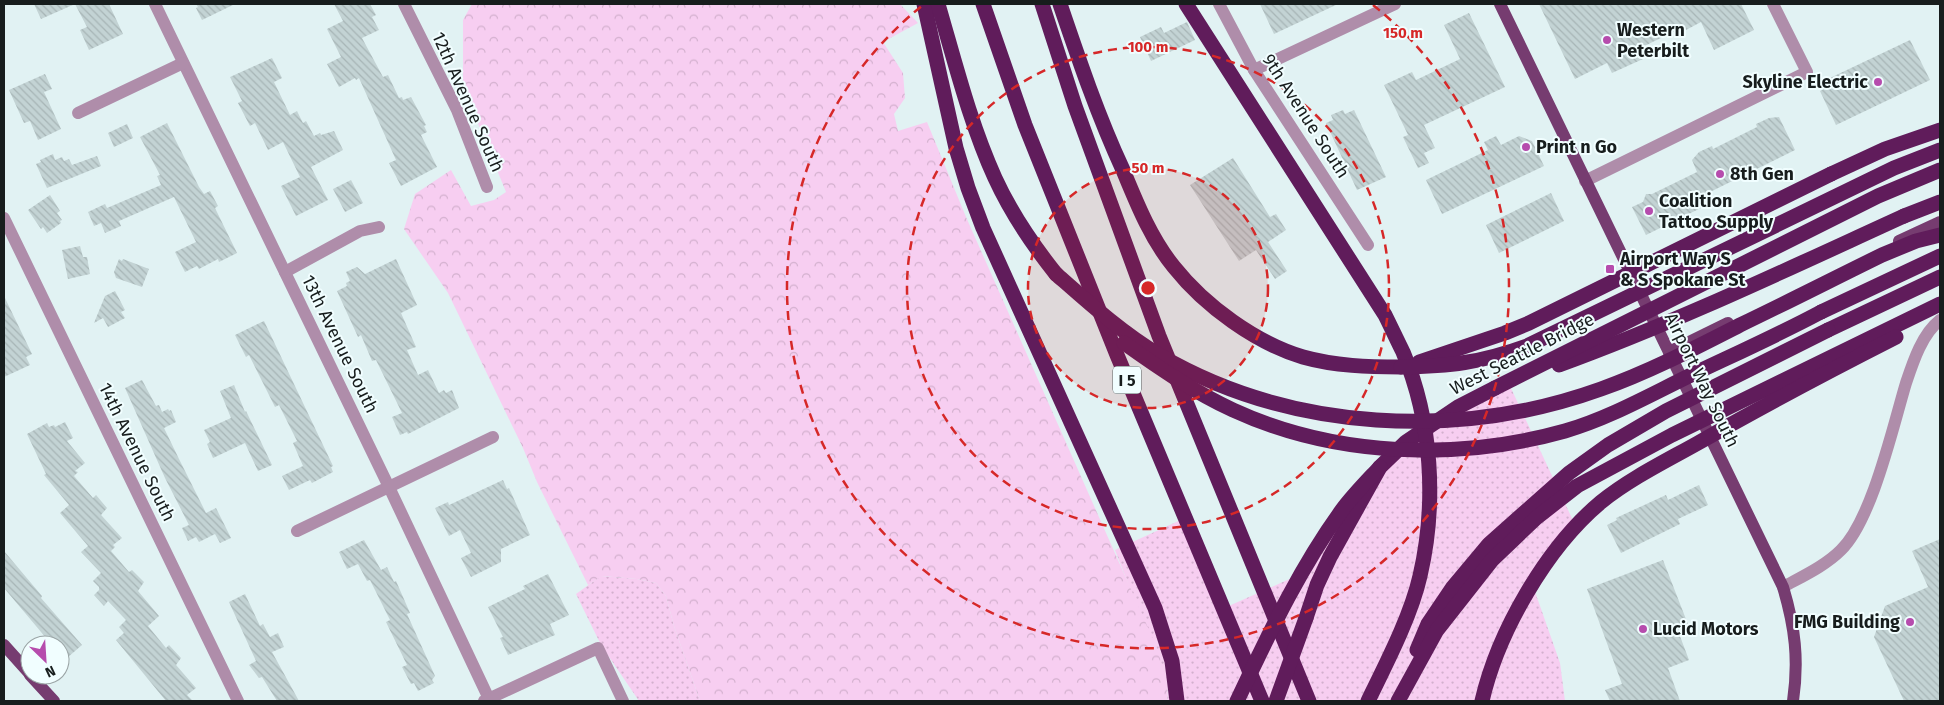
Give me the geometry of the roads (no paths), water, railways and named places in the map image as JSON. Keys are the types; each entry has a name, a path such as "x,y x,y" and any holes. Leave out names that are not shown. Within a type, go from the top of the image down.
{"highway":[{"path":"924,4 950,125 963,173 983,228 1155,608 1172,661 1177,701"},
{"path":"938,4 989,166 1011,210 1030,240 1056,274 1115,336 1171,377 1233,410 1302,434 1333,441 1385,448 1430,449 1483,447 1529,440 1566,430 1624,408 1940,256"},
{"name":"I 5","path":"983,4 1025,126 1117,355 1262,701"},
{"path":"1042,4 1075,106 1159,336 1309,701"},
{"path":"1060,4 1094,100 1134,198 1152,233 1174,267 1204,298 1243,328 1304,357 1338,364 1401,367 1466,364 1527,346 1894,168 1940,150"},
{"path":"1186,4 1385,315 1403,354 1418,398 1426,436 1430,476 1427,528 1420,576 1407,615 1368,701"},
{"path":"1401,367 1482,341 1529,322 1885,149 1940,130"},
{"name":"West Seattle Bridge","path":"1236,701 1281,611 1314,553 1343,509 1380,467 1406,442 1458,407 1495,388 1878,196 1940,170"},
{"path":"1495,388 1616,344 1904,216 1940,202"},
{"path":"1056,274 1098,311 1142,344 1188,370 1229,389 1284,406 1321,413 1370,419 1425,421 1503,414 1548,404 1603,388 1666,362 1882,255 1916,241 1940,235"},
{"path":"1394,701 1428,624 1453,587 1489,544 1569,473 1608,445 1666,410 1940,277"},
{"path":"1398,701 1437,630 1492,560 1536,518 1577,486 1672,435 1940,304"},
{"path":"1482,701 1487,680 1510,622 1532,584 1565,539 1600,503 1629,482 1763,406 1939,319"},
{"path":"1276,701 1317,585 1330,557 1380,467"}],"main road":[{"name":"Airport Way South","path":"1500,4 1783,587 1792,618 1794,633 1796,680 1793,701"},
{"path":"1669,352 1940,222"},
{"path":"4,644 8,657 20,667"},
{"path":"39,685 54,701"}],"street":[{"name":"13th Avenue South","path":"155,4 389,487 488,700"},
{"name":"12th Avenue South","path":"404,4 457,110 487,187"},
{"name":"9th Avenue South","path":"1219,4 1254,70 1368,244"},
{"path":"1254,70 1396,4"},
{"path":"1585,181 1807,72 1773,4"},
{"path":"78,113 183,63"},
{"name":"14th Avenue South","path":"4,218 238,701"},
{"path":"285,272 360,231 379,227"},
{"path":"1783,587 1827,561 1842,549 1855,532 1875,484 1911,366 1939,319"},
{"path":"297,530 493,437"},
{"path":"488,700 598,648 623,701"}],"place":[{"name":"Western Peterbilt","path":"1607,40"},
{"name":"Skyline Electric","path":"1878,82"},
{"name":"Print n Go","path":"1526,147"},
{"name":"8th Gen","path":"1720,174"},
{"name":"Coalition Tattoo Supply","path":"1649,211"},
{"name":"Airport Way S & S Spokane St","path":"1610,269"},
{"name":"FMG Building","path":"1910,622"},
{"name":"Lucid Motors","path":"1643,629"}]}
